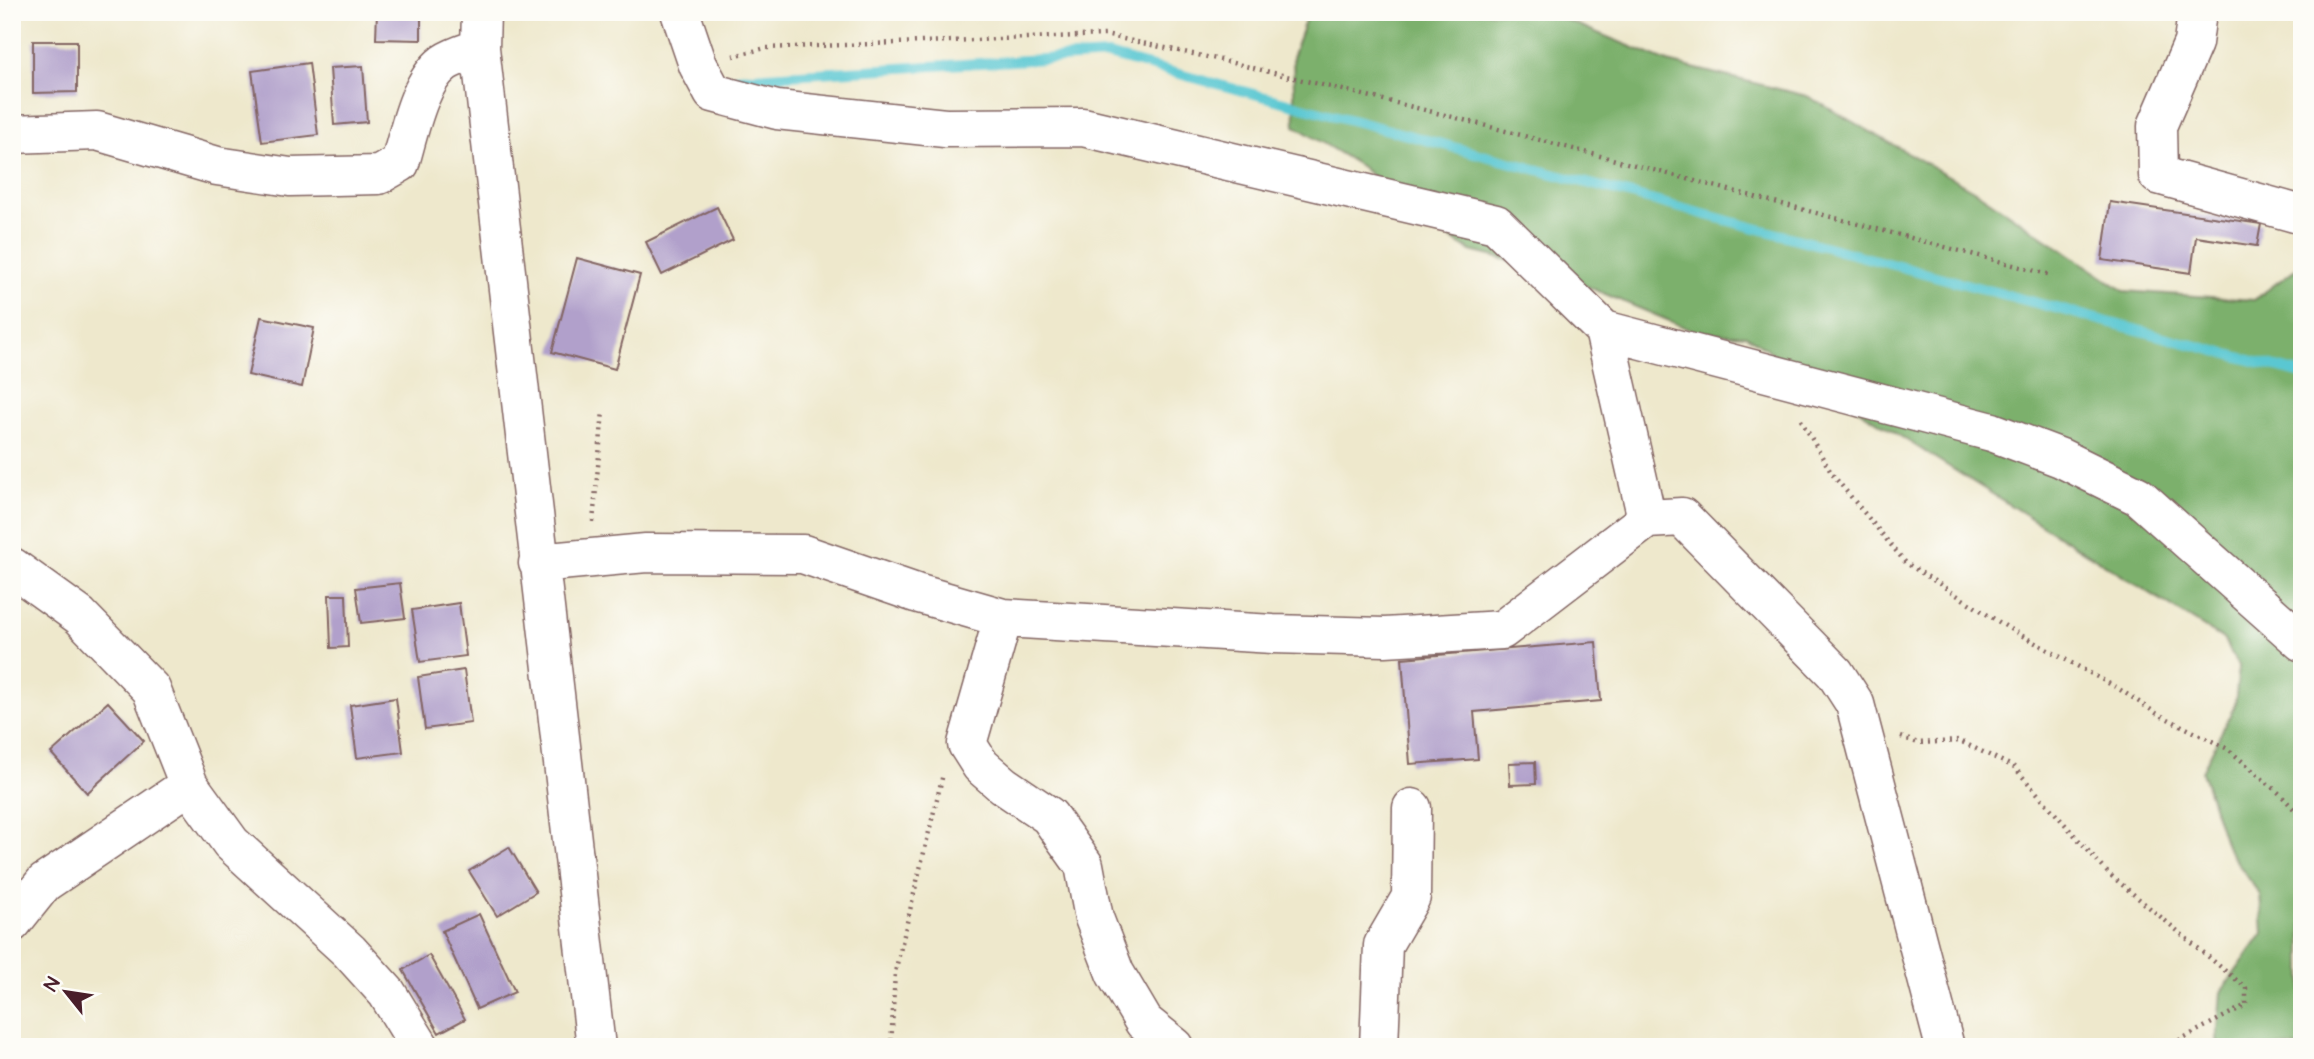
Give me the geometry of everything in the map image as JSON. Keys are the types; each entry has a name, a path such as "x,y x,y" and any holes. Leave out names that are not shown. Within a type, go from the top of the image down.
{"street":[{"path":"680,12 698,65 713,93 777,110 946,128 1083,127 1496,224 1604,330 1992,432 2061,458 2138,496 2302,642"},
{"path":"2197,12 2193,43 2157,126 2158,176 2302,215"},
{"path":"12,134 97,131 217,166 290,177 379,175 400,163 426,86 444,63 481,30"},
{"path":"481,30 538,563 596,1047"},
{"path":"1604,330 1647,519"},
{"path":"538,563 646,554 803,554 916,593 1003,618 1273,634 1385,637 1502,630 1647,519 1682,517 1835,673 1855,704 1945,1047"},
{"path":"12,567 79,616 151,689 189,785 231,844 349,951 387,993 420,1047"},
{"path":"1003,618 967,744 981,766 1003,785 1049,816 1084,865 1094,918 1115,973 1144,1022 1175,1047"},
{"path":"12,923 44,883 189,785"},
{"path":"1379,1047 1383,945 1411,897 1412,808"}],"path":[{"path":"698,65 766,48 1105,35 1221,60 1445,116 2051,275"},
{"path":"1774,373 1832,474 1906,563 2010,629 2119,689 2156,713 2228,749 2280,794 2302,818"},
{"path":"593,527 603,411"},
{"path":"1861,723 1918,743 1960,741 2014,767 2108,873 2246,988 2246,1005 2166,1047"},
{"path":"891,1047 895,972 949,749 967,744"}],"green space":[{"path":"1308,12 1547,12 1668,62 1807,96 1977,192 2124,291 2254,300 2302,264 2302,1047 2220,1047 2217,1040 2221,992 2263,933 2260,895 2226,846 2202,771 2235,705 2239,666 2223,639 1819,385 1746,335 1696,332 1550,271 1471,251 1421,220 1362,167 1295,126 1293,55"}],"building":[{"path":"377,12 421,12 421,40 376,39"},
{"path":"33,41 77,41 77,92 33,93"},
{"path":"309,63 318,135 262,142 252,71"},
{"path":"363,66 367,122 334,125 330,68"},
{"path":"2110,202 2261,224 2257,246 2196,237 2191,273 2102,260"},
{"path":"717,207 733,240 662,275 646,242"},
{"path":"577,258 640,275 615,369 552,352"},
{"path":"261,317 314,328 302,387 248,375"},
{"path":"400,583 405,618 361,623 356,588"},
{"path":"329,595 346,595 348,647 331,648"},
{"path":"459,603 466,656 420,662 412,610"},
{"path":"1596,642 1601,701 1474,712 1478,759 1410,764 1402,658"},
{"path":"464,670 471,723 425,729 418,677"},
{"path":"396,698 403,752 357,758 350,705"},
{"path":"108,702 144,741 87,793 51,753"},
{"path":"1535,762 1536,784 1510,785 1509,763"},
{"path":"509,847 536,892 497,916 469,871"},
{"path":"479,914 515,992 477,1009 442,931"},
{"path":"429,955 465,1019 439,1033 403,970"}],"waterway":[{"path":"737,78 1108,55 2302,374"}]}
